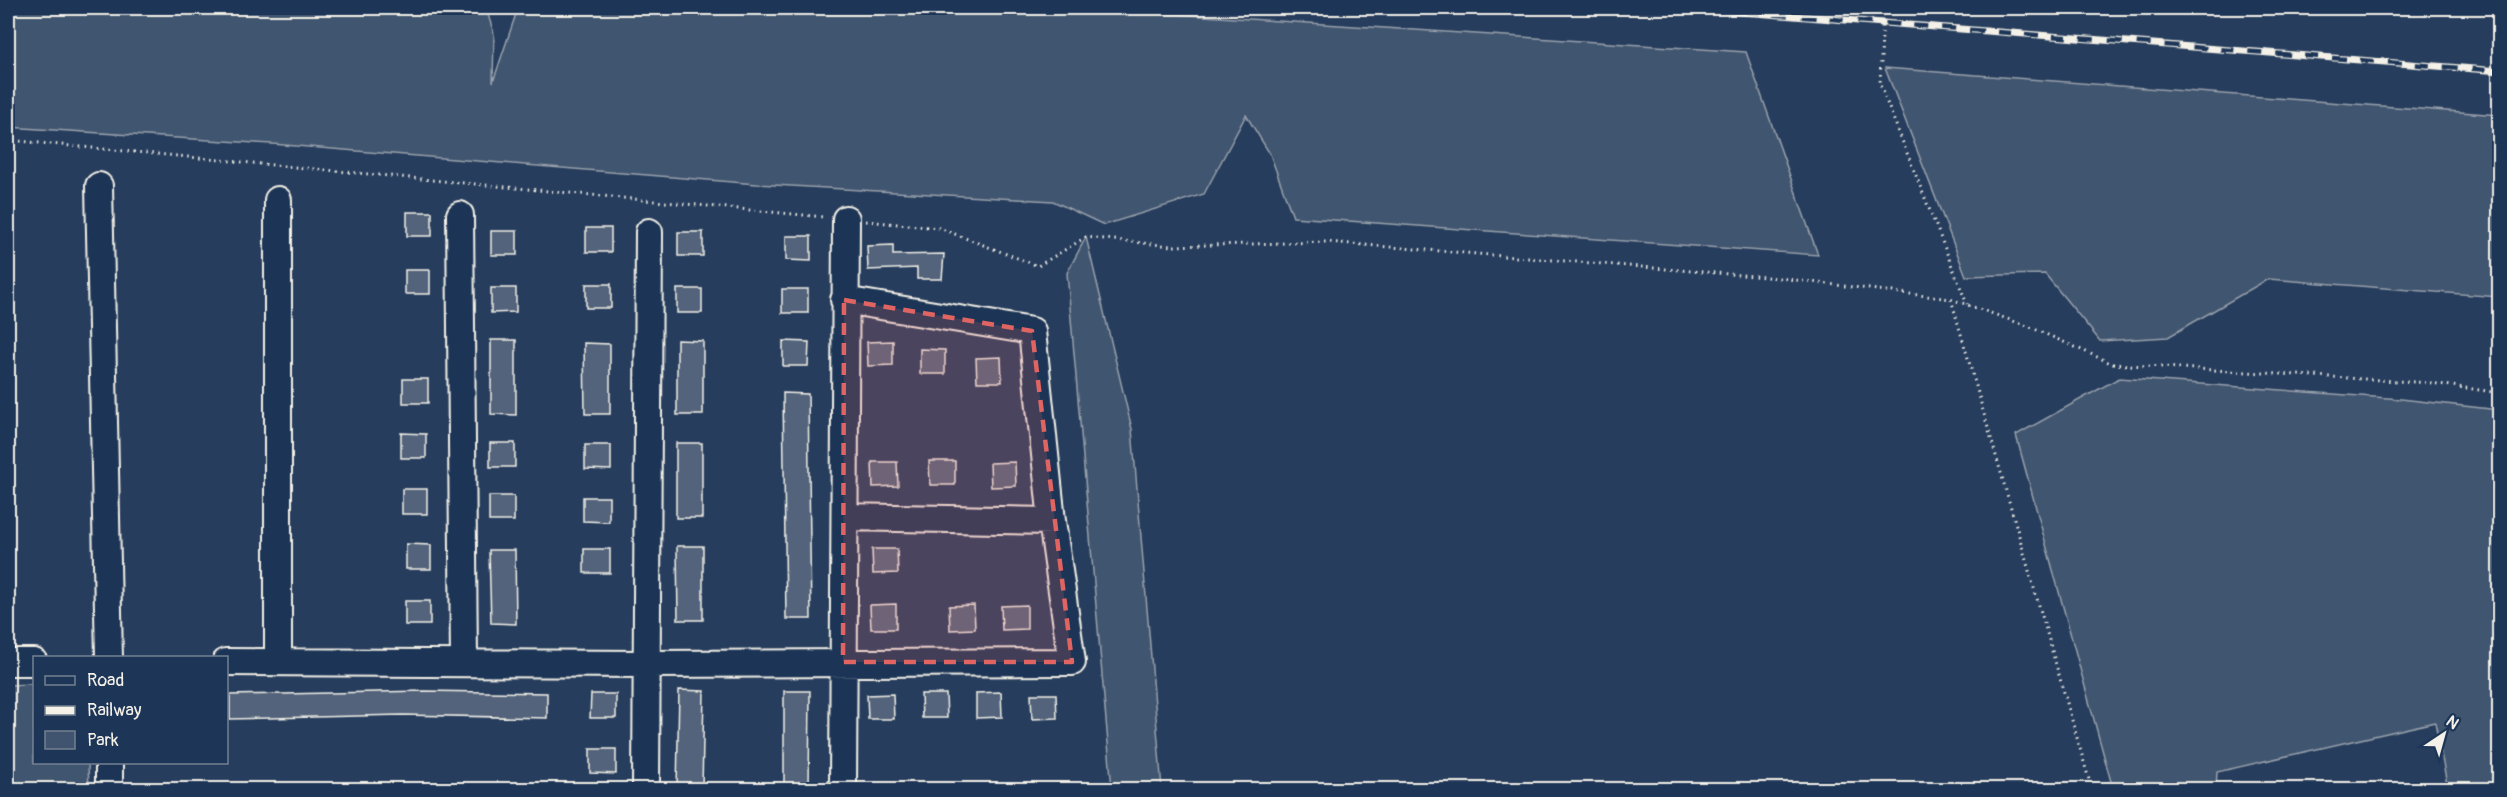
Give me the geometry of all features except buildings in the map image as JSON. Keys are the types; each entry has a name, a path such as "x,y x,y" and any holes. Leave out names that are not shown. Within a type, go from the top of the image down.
{"street":[{"path":"99,186 109,656"},
{"path":"278,200 278,662"},
{"path":"460,214 464,662"},
{"path":"843,789 846,219"},
{"path":"646,789 649,232"},
{"path":"228,662 645,664 1072,662 1052,521 1032,331 844,300"},
{"path":"845,517 1052,521"},
{"path":"8,662 33,662"},
{"path":"109,764 109,789"}],"path":[{"path":"1883,8 1880,85 1967,305"},
{"path":"8,140 939,228 1038,266 1086,237 1171,246 1327,242 1779,278 1951,299 2030,327 2114,364 2431,383 2499,393"},
{"path":"1951,299 2092,789"}],"highlighted area":[{"path":"844,300 1032,331 1072,662 843,662"}],"green space":[{"path":"8,8 486,8 494,34 493,82 518,8 1083,8 1746,52 1818,255 1293,217 1270,154 1246,115 1204,194 1104,225 1053,201 757,184 272,144 8,127"},
{"path":"1885,68 2499,115 2499,297 2268,279 2168,337 2100,341 2045,274 1966,276"},
{"path":"1086,237 1132,429 1162,789 1112,789 1067,273"},
{"path":"2119,378 2401,399 2499,410 2499,789 2448,789 2435,722 2217,772 2216,789 2113,789 2016,435"},
{"path":"33,684 33,764 88,764 89,789 8,789 8,685"}],"railway":[{"path":"1690,8 2500,71"}]}
